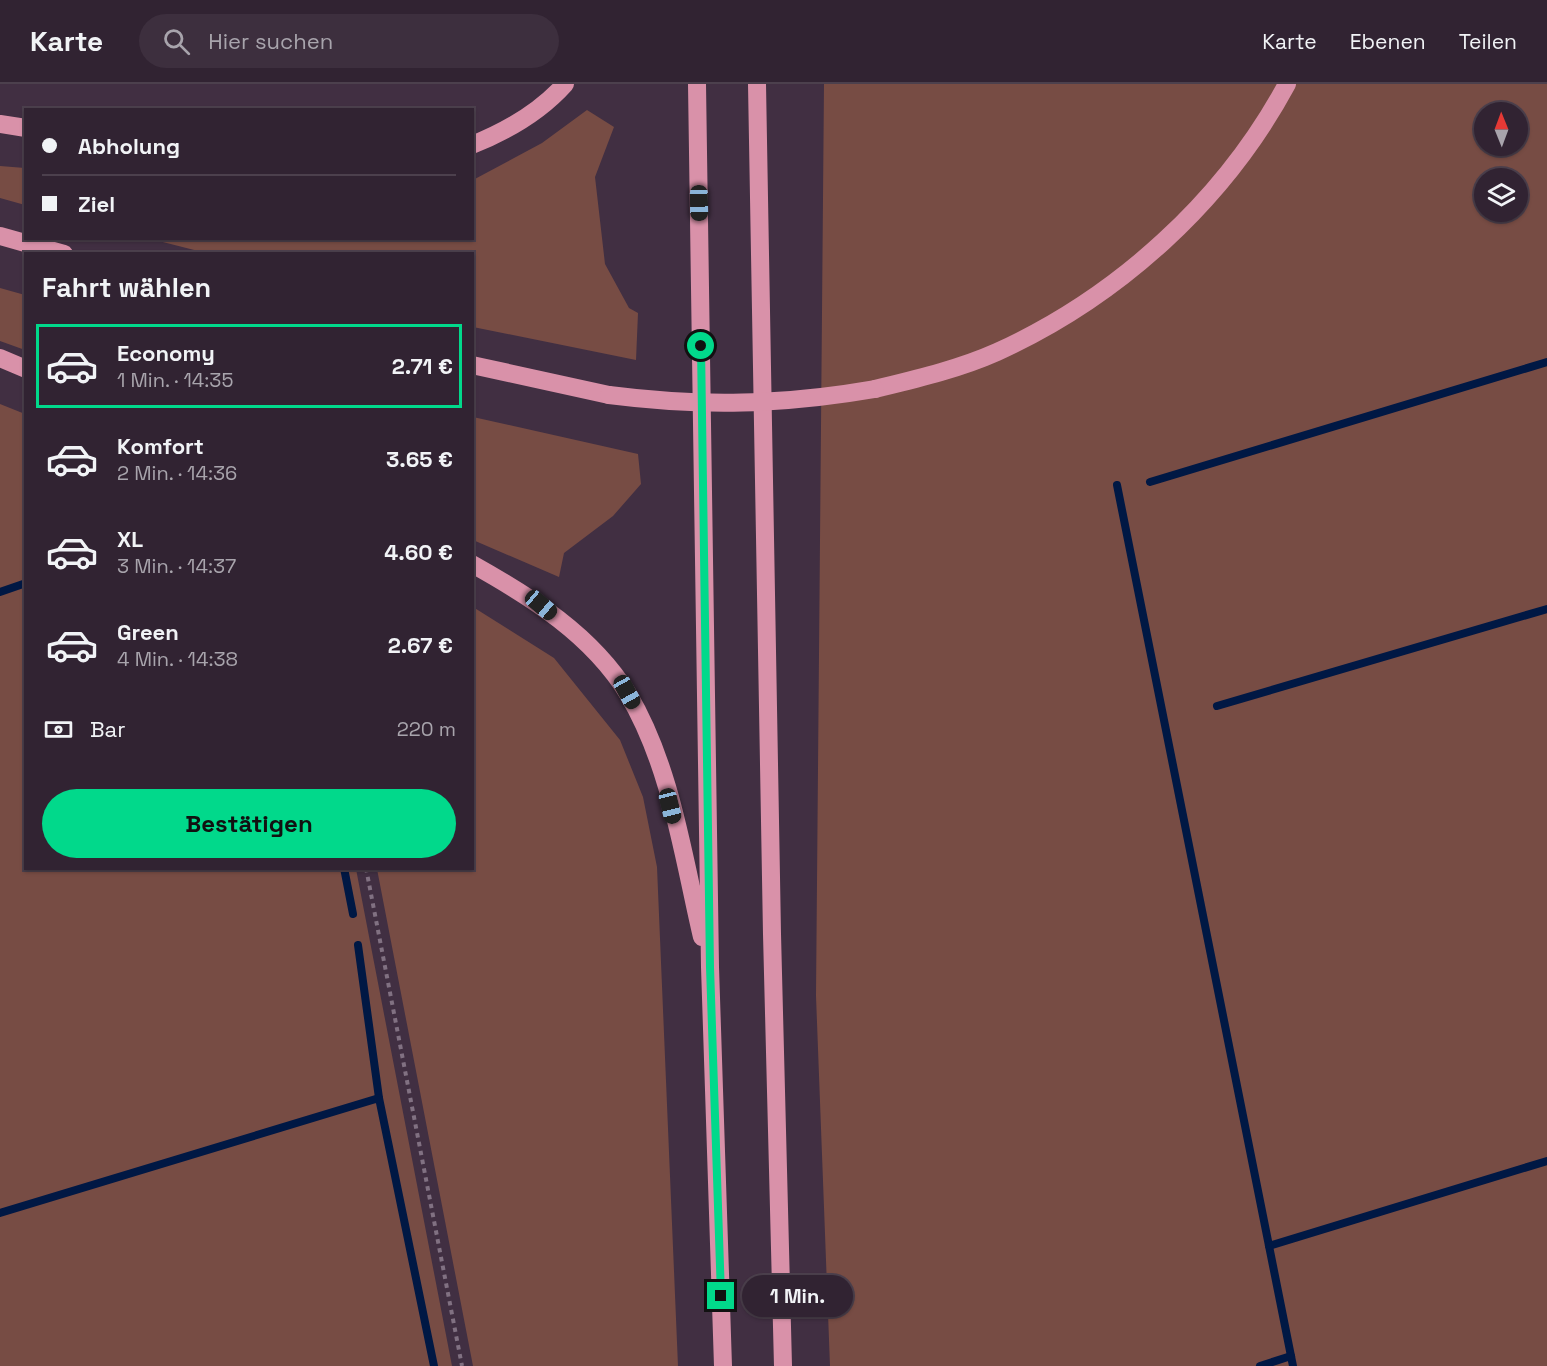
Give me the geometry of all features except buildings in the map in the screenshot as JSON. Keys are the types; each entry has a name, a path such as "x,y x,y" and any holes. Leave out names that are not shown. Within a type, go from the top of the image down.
{"highway":[{"path":"474,144 514,126 550,100 565,84"},
{"path":"697,84 710,967 723,1366"},
{"path":"757,84 772,946 783,1366"},
{"path":"474,365 609,394 662,402 759,404 823,398 875,389 936,374 996,352 1052,324 1106,289 1155,249 1201,205 1241,156 1287,84"},
{"path":"0,124 24,128"},
{"path":"0,236 57,252"},
{"path":"0,358 24,368"},
{"path":"474,565 541,605 576,634 602,660 627,692 645,726 659,763 710,967"}],"path":[{"path":"366,870 462,1366"}],"shaded area":[{"path":"824,84 1547,84 1547,1366 830,1366 816,996"},
{"path":"587,110 614,127 595,177 605,264 629,308 638,313 636,360 474,327 474,252 202,252 155,240 474,240 474,179 542,143"},
{"path":"0,166 24,168 24,205 0,198"},
{"path":"0,288 24,295 24,350 0,341"},
{"path":"0,404 24,414 24,870 356,870 452,1366 0,1366"},
{"path":"474,417 638,454 641,484 613,516 564,553 559,577 474,540"},
{"path":"474,608 554,658 620,740 643,797 657,867 678,1366 473,1366 377,870 474,870"}],"waterway":[{"path":"1150,482 1547,362"},
{"path":"1117,485 1293,1366"},
{"path":"0,592 24,584"},
{"path":"1217,706 1547,609"},
{"path":"344,870 353,914"},
{"path":"358,945 379,1098"},
{"path":"0,1213 379,1098 434,1366"},
{"path":"1269,1246 1547,1161"},
{"path":"1260,1366 1291,1356"}],"route":[{"path":"701,346 710,967 721,1296"}]}
